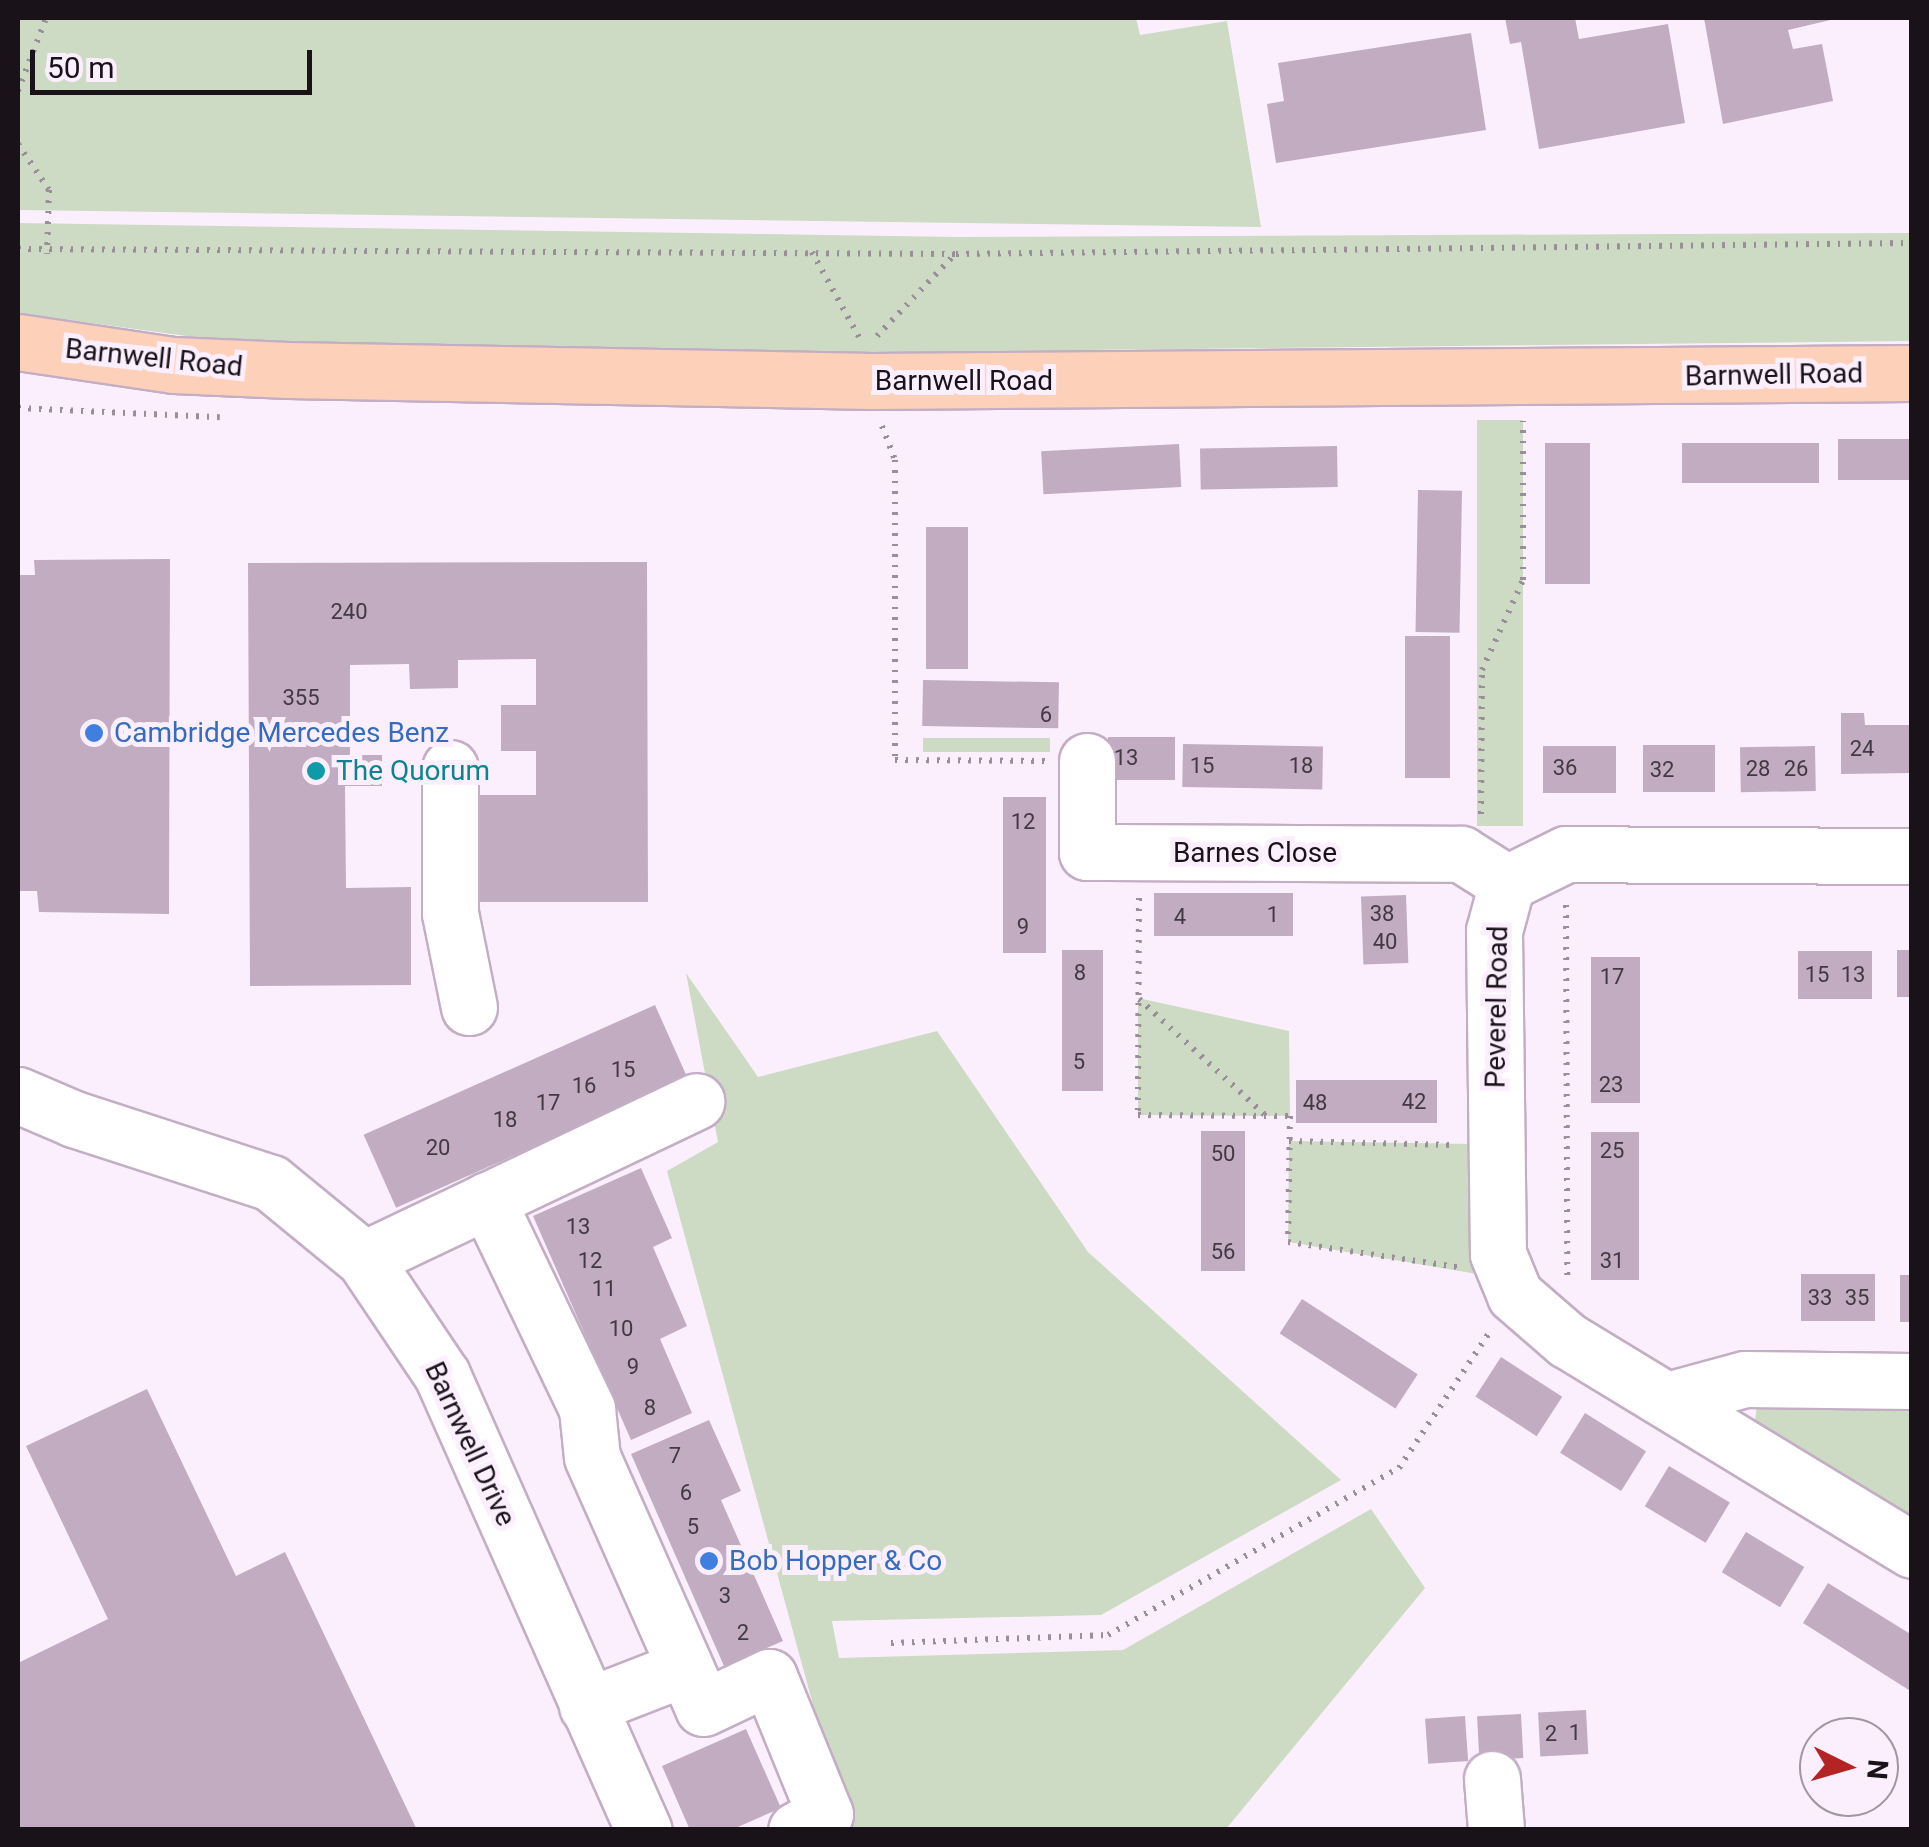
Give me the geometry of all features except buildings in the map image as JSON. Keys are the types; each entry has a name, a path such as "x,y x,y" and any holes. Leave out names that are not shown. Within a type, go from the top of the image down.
{"main road":[{"name":"Barnwell Road","path":"18,342 193,366 834,380 1912,373"}],"street":[{"name":"Barnes Close","path":"1087,761 1087,852 1461,854 1507,883"},
{"path":"450,768 450,913 469,1007"},
{"path":"1507,883 1566,854 1912,856"},
{"name":"Peverel Road","path":"1507,883 1494,931 1496,1146 1498,1254 1511,1285"},
{"name":"Barnwell Drive","path":"18,1094 74,1120 271,1183 364,1259 442,1375 644,1830"},
{"path":"364,1259 696,1100"},
{"path":"487,1200 586,1409 592,1457 703,1708 769,1677 825,1814 796,1830"},
{"path":"1511,1285 1567,1340 1912,1550"},
{"path":"1667,1400 1745,1379 1912,1381"},
{"path":"587,1706 685,1668"}],"path":[{"path":"18,91 46,18"},
{"path":"18,144 48,190 47,254"},
{"path":"18,249 47,254 956,254 1912,243"},
{"path":"812,252 865,348 956,254"},
{"path":"877,414 896,460 895,760 1087,761"},
{"path":"1482,826 1482,670 1523,580 1522,420"},
{"path":"890,1643 1108,1636 1399,1468 1511,1285 1288,1242 1290,1116 1138,1115 1140,852"},
{"path":"1566,854 1567,1340"},
{"path":"1138,998 1265,1115"},
{"path":"1289,1141 1496,1146"}],"green space":[{"path":"18,18 1136,18 1140,35 1227,21 1261,227 18,210"},
{"path":"18,223 957,237 1912,233 1911,341 631,355 409,351 194,337 18,313"},
{"path":"1477,420 1523,420 1523,826 1477,826"},
{"path":"923,738 1050,738 1050,752 923,752"},
{"path":"686,973 758,1077 937,1031 1088,1252 1341,1480 1101,1615 832,1621 839,1658 1123,1650 1371,1509 1425,1588 1226,1829 847,1829 667,1171 718,1142"},
{"path":"1138,998 1289,1031 1290,1116 1138,1115"},
{"path":"1289,1141 1474,1144 1483,1275 1288,1242"},
{"path":"1911,1395 1911,1525 1754,1427 1758,1399"}],"place":[{"name":"Cambridge Mercedes Benz","path":"94,733"},
{"name":"The Quorum","path":"316,771"},
{"name":"Bob Hopper & Co","path":"709,1561"}]}
